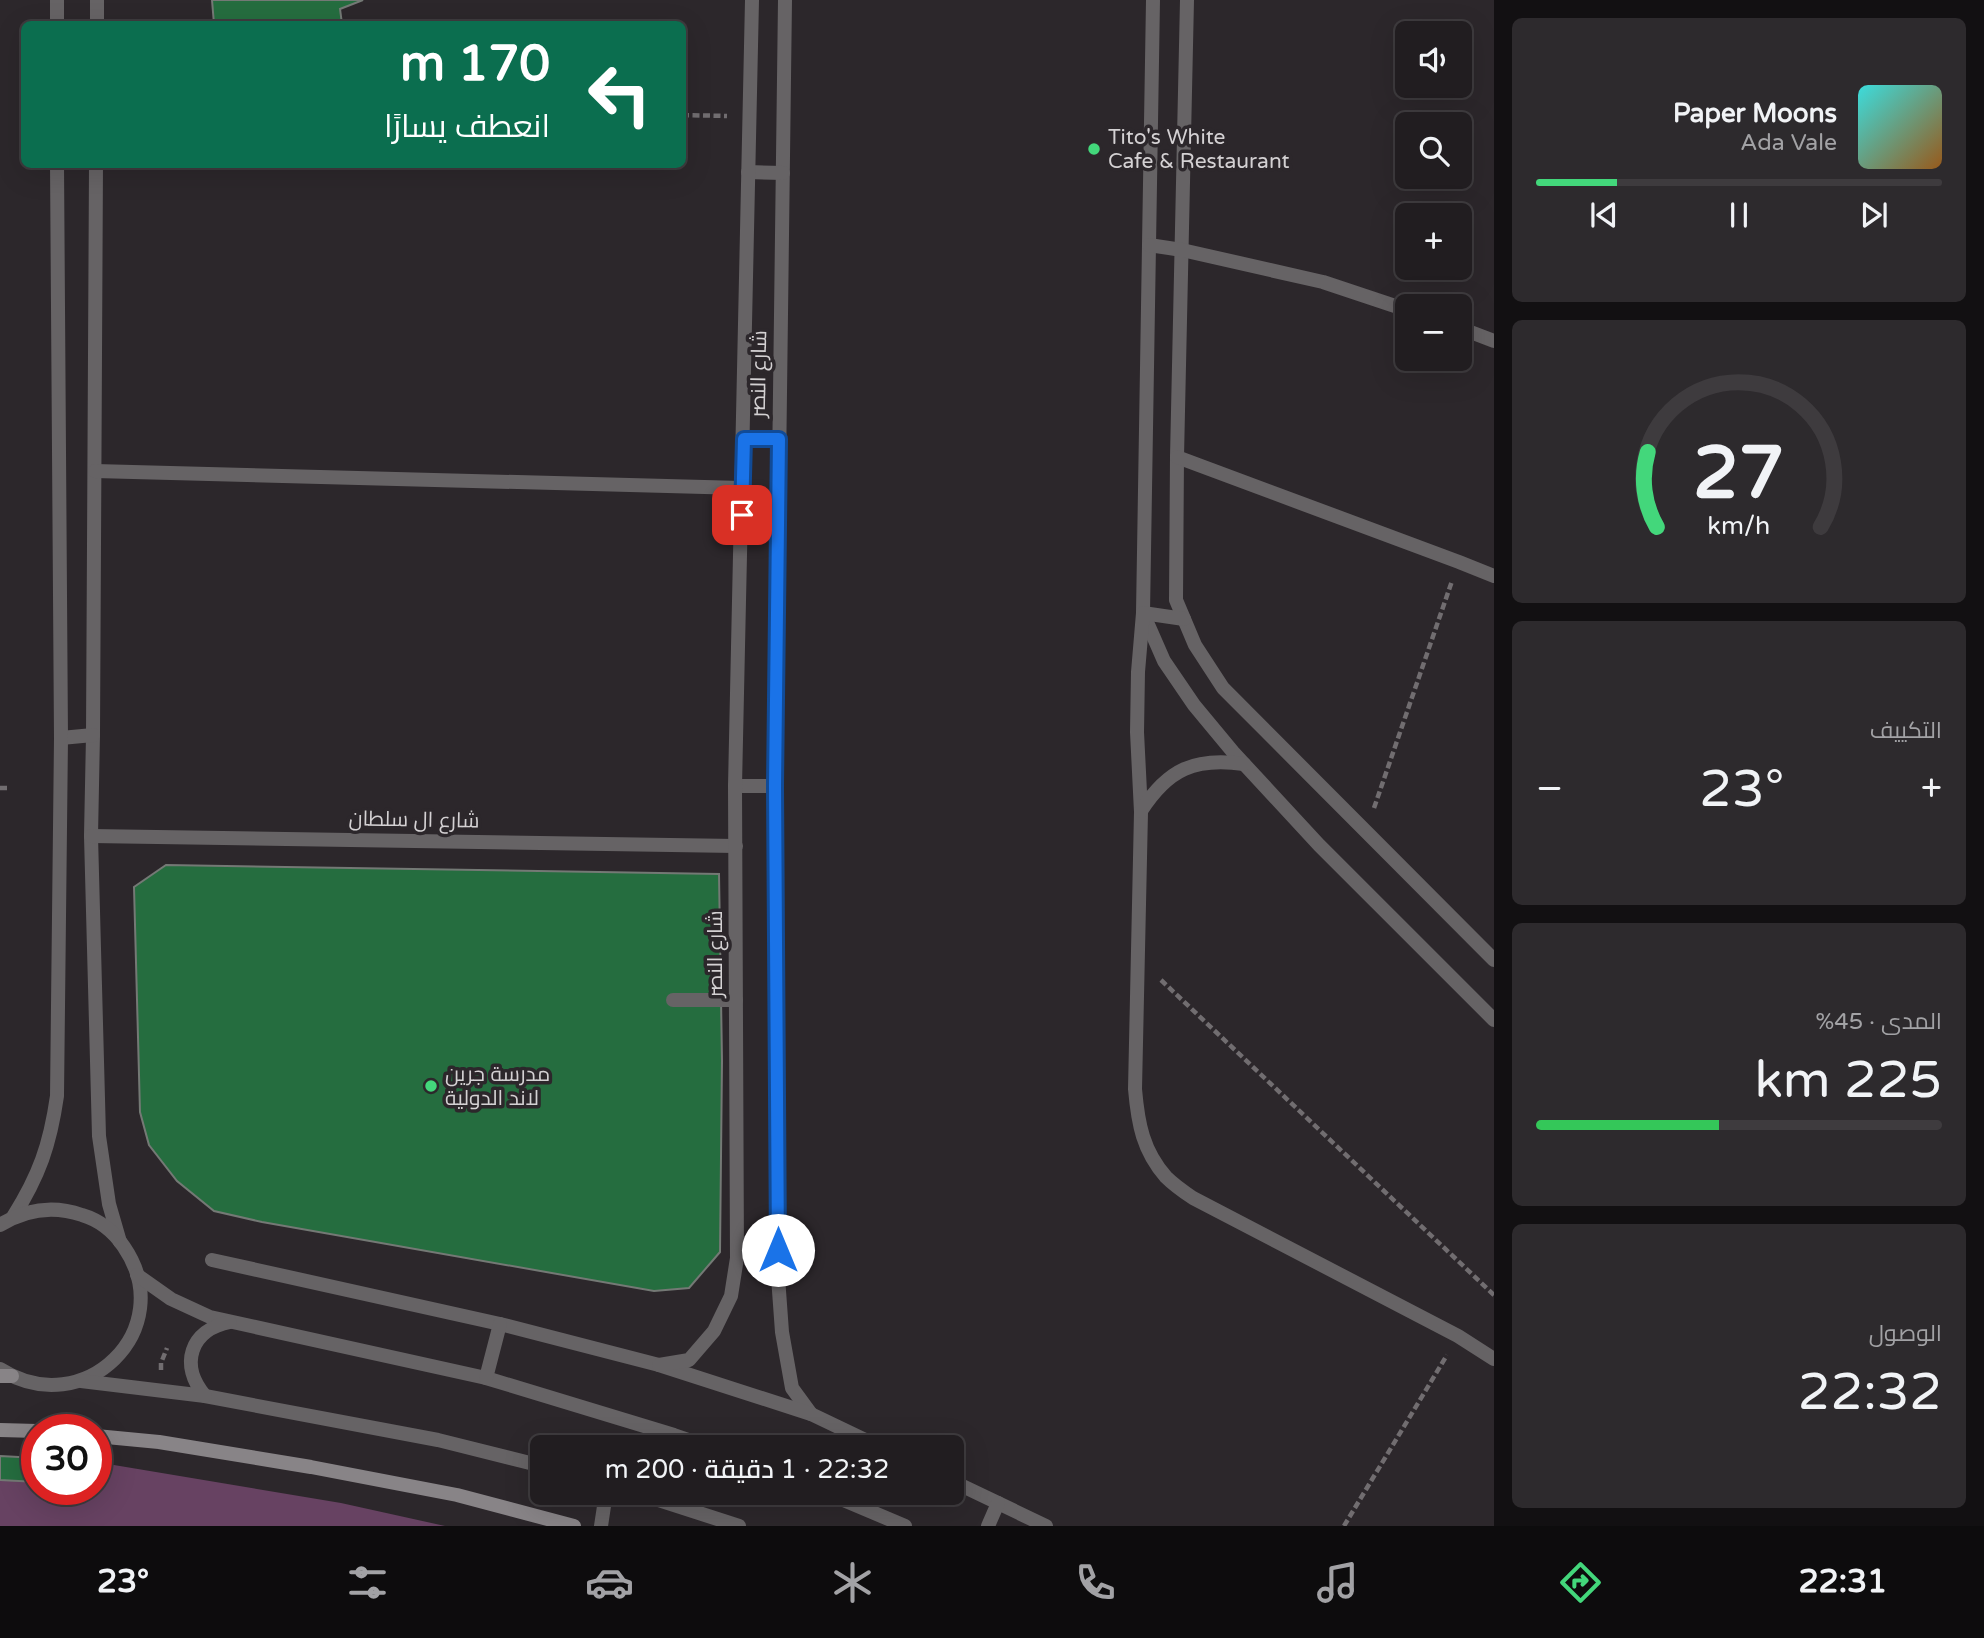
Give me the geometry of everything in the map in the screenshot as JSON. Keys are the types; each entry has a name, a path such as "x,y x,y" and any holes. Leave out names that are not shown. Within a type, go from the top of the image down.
{"street":[{"path":"57,0 57,21"},
{"path":"97,0 97,21"},
{"name":"شارع النصر","path":"659,1365 688,1360 714,1331 731,1296 737,1258 735,786 752,0"},
{"name":"شارع النصر","path":"785,0 775,786 778,1277 782,1332 792,1388 811,1414"},
{"path":"1153,0 1143,612 1137,732 1141,812 1135,1089 1137,1121 1149,1152 1167,1178 1193,1198 1458,1336 1494,1359"},
{"path":"1187,0 1176,600 1195,645 1223,688 1494,960"},
{"path":"13,1217 31,1189 43,1160 53,1128 57,1097 61,738 57,168"},
{"path":"96,168 91,836 99,1136 109,1204 120,1242"},
{"path":"748,172 783,173"},
{"path":"1149,245 1323,282 1395,306"},
{"path":"1472,333 1494,341"},
{"path":"744,439 779,439"},
{"path":"1177,457 1494,576"},
{"path":"95,471 742,488"},
{"path":"1143,612 1184,619"},
{"path":"1143,612 1164,661 1194,705 1244,764 1319,845 1494,1020"},
{"path":"61,738 93,735"},
{"path":"1141,812 1154,791 1173,775 1195,765 1220,761 1244,764"},
{"path":"735,786 775,786"},
{"name":"شارع ال سلطان","path":"91,836 736,846"},
{"path":"673,1000 736,1000"},
{"path":"0,1226 13,1217 51,1208 89,1217 106,1228 120,1242 133,1263 140,1294 134,1331 125,1347 98,1373 81,1381 46,1386 4,1374"},
{"path":"212,1260 500,1324 659,1365 811,1414 855,1435"},
{"path":"137,1275 171,1299 211,1317 486,1378 674,1435"},
{"path":"205,1396 195,1385 191,1372 195,1344 204,1333 216,1325 231,1322"},
{"path":"486,1378 500,1324"},
{"path":"81,1381 205,1396 438,1440 530,1463"},
{"path":"0,1430 21,1431"},
{"path":"112,1438 159,1442 312,1467 457,1495 574,1526"},
{"path":"964,1487 1046,1526"},
{"path":"988,1526 998,1503"},
{"path":"601,1526 604,1505"},
{"path":"675,1505 739,1526"},
{"path":"855,1505 905,1526"}],"path":[{"path":"686,115 750,117"},
{"path":"1366,832 1459,562"},
{"path":"0,788 10,788"},
{"path":"1138,958 1494,1295"},
{"path":"1344,1526 1458,1336"}],"shaded area":[{"path":"0,1456 21,1457 21,1505 112,1505 112,1465 341,1503 445,1526 0,1526"}],"building":[{"path":"212,0 363,0 340,9 342,21 214,21"},
{"name":"مدرسة جرين لاند الدولية","path":"166,865 719,874 722,1061 720,1252 689,1288 654,1291 262,1222 214,1211 177,1181 149,1145 140,1112 134,887"},
{"path":"0,1456 21,1457 21,1481 0,1480"}],"place":[{"name":"Tito's White Cafe & Restaurant","path":"1094,149"},
{"name":"مدرسة جرين لاند الدولية","path":"431,1086"}],"route":[{"path":"742,515 744,439 779,439 775,786 778,1250"}]}
